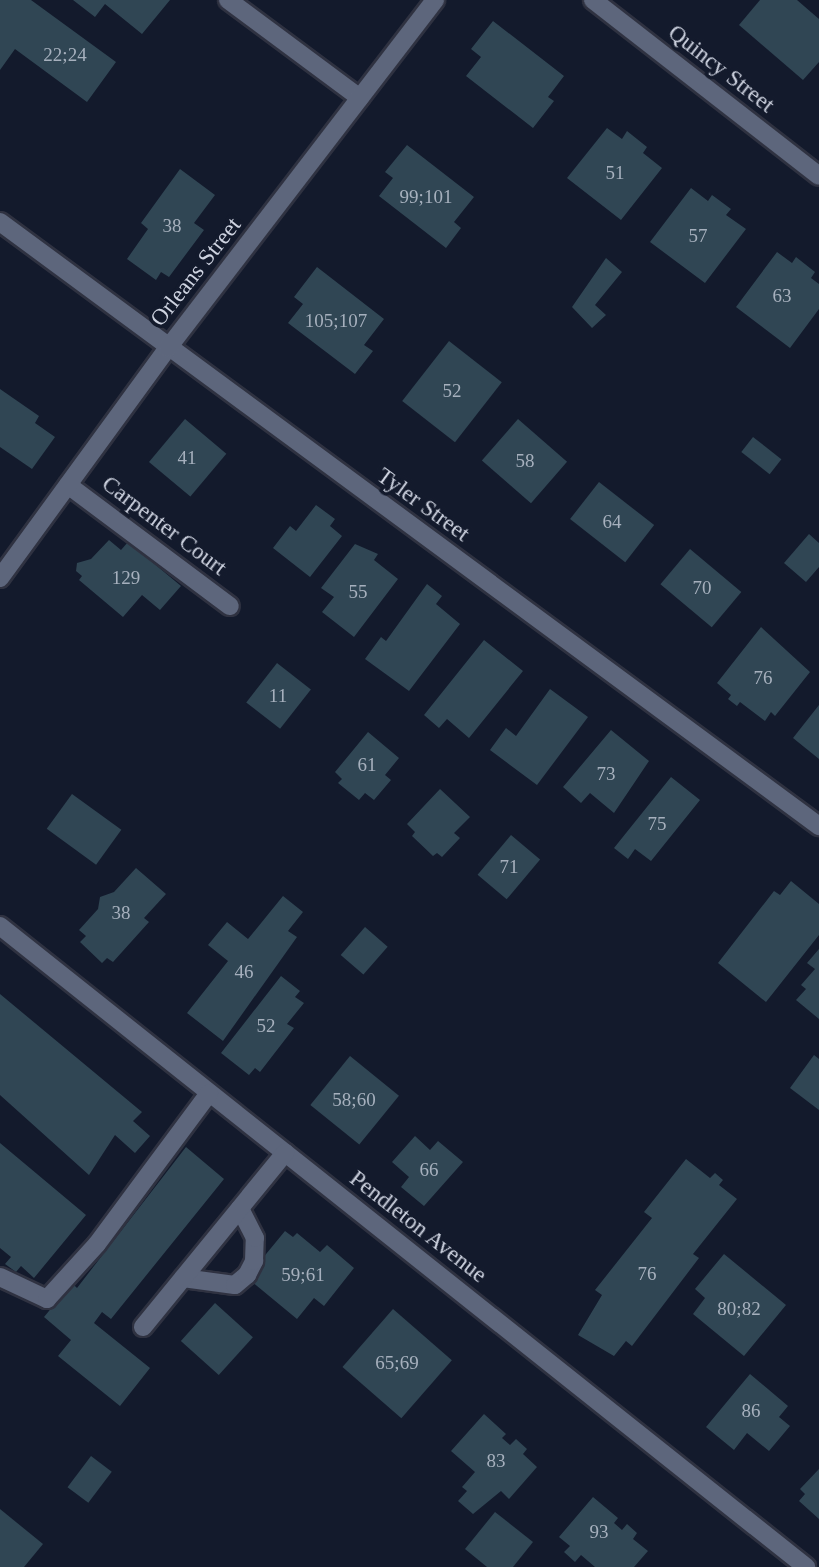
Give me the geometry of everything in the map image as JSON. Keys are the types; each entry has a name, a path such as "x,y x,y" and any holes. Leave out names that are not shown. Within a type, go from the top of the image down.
{"street":[{"path":"228,0 360,98"},
{"name":"Orleans Street","path":"0,578 168,348 435,0"},
{"name":"Quincy Street","path":"593,0 819,176"},
{"name":"Tyler Street","path":"0,222 819,826"},
{"name":"Carpenter Court","path":"68,485 230,606"},
{"name":"Pendleton Avenue","path":"0,926 806,1567"},
{"path":"0,1277 47,1299 97,1244 209,1093"},
{"path":"143,1327 285,1153"},
{"path":"183,1278 235,1285 247,1275 254,1261 255,1238 240,1209"}],"building":[{"path":"0,0 31,0 116,62 87,102 15,49 0,70"},
{"path":"73,0 170,0 142,34 105,4 95,17"},
{"path":"760,0 797,0 819,19 819,62 803,80 739,25"},
{"path":"493,21 564,76 548,97 554,101 533,128 466,76 481,57 471,49"},
{"path":"607,128 622,139 627,131 647,147 643,153 662,168 621,220 567,178"},
{"path":"407,145 474,197 454,222 461,228 446,248 379,196 393,178 385,172"},
{"path":"180,169 215,195 194,223 204,230 169,277 161,272 156,280 127,259 148,229 141,223"},
{"path":"691,188 708,201 712,195 731,209 726,215 746,229 705,283 650,242"},
{"path":"777,252 792,263 796,257 815,272 811,278 819,284 819,309 790,348 736,307"},
{"path":"606,258 622,272 595,305 606,315 592,328 572,307"},
{"path":"317,267 384,319 364,345 373,351 355,374 288,323 303,304 294,297"},
{"path":"449,341 502,382 455,442 402,401"},
{"path":"0,389 39,416 35,423 55,437 32,469 0,447"},
{"path":"185,419 226,454 190,497 149,462"},
{"path":"518,419 567,462 531,503 482,461"},
{"path":"753,437 781,459 770,474 741,452"},
{"path":"599,482 654,525 625,562 570,519"},
{"path":"316,505 335,519 330,526 342,536 310,577 273,548 290,526 296,531"},
{"path":"809,534 819,543 819,567 806,582 784,563"},
{"path":"109,540 121,550 128,542 181,586 160,610 142,595 123,617 79,580 82,576 76,571 77,563 91,559"},
{"path":"355,544 378,554 374,560 398,579 354,637 322,612 334,597 321,588"},
{"path":"690,549 741,592 712,627 660,584"},
{"path":"427,584 442,596 436,604 460,624 409,691 365,659 381,637 386,641"},
{"path":"761,627 810,672 775,716 771,712 765,721 740,702 737,706 728,699 731,695 717,683"},
{"path":"484,640 523,671 469,738 447,719 439,728 424,715"},
{"path":"277,663 311,689 280,729 246,702"},
{"path":"550,689 588,717 537,785 490,750 506,728 516,736"},
{"path":"819,705 819,759 793,738"},
{"path":"611,730 649,761 614,813 590,793 581,803 563,787"},
{"path":"368,732 399,758 385,775 391,780 374,800 365,793 359,800 338,783 342,779 335,772"},
{"path":"671,777 700,800 651,861 635,849 628,859 614,848"},
{"path":"440,789 470,817 454,833 460,838 442,857 437,853 433,856 412,836 415,832 407,824"},
{"path":"72,794 121,830 96,865 47,829"},
{"path":"511,835 540,859 507,899 478,875"},
{"path":"136,868 166,894 144,918 149,922 113,962 107,958 102,963 80,942 86,936 79,930 98,909 100,897 114,892"},
{"path":"791,881 819,904 819,935 766,1002 718,963 774,891 780,895"},
{"path":"283,896 303,912 288,931 297,937 223,1041 187,1013 228,961 208,945 227,922 248,939"},
{"path":"365,927 388,947 363,975 341,955"},
{"path":"819,949 819,1019 796,1000 806,989 801,985 815,969 807,963"},
{"path":"281,976 300,991 295,997 304,1003 287,1024 294,1028 260,1072 255,1068 249,1075 221,1053"},
{"path":"0,994 142,1112 133,1121 150,1136 135,1153 115,1135 89,1175 0,1095"},
{"path":"814,1055 819,1059 819,1110 790,1088"},
{"path":"350,1056 399,1096 359,1145 310,1105"},
{"path":"415,1136 430,1150 438,1141 463,1162 424,1206 401,1187 409,1177 392,1162"},
{"path":"0,1143 86,1215 34,1278 21,1266 16,1272 5,1264 11,1257 0,1248"},
{"path":"186,1147 224,1179 111,1319 102,1312 94,1323 150,1368 120,1406 58,1356 71,1340 44,1317 72,1283 77,1288"},
{"path":"686,1159 710,1178 715,1173 723,1180 719,1185 737,1199 693,1254 699,1258 632,1346 626,1341 614,1356 578,1335 602,1295 595,1290 652,1218 644,1212"},
{"path":"285,1231 293,1237 297,1233 320,1252 327,1245 354,1268 324,1306 314,1298 297,1319 251,1281 261,1268 257,1265"},
{"path":"724,1254 786,1305 744,1356 693,1314 705,1298 695,1289"},
{"path":"215,1303 253,1337 219,1375 181,1341"},
{"path":"393,1309 452,1360 401,1418 342,1367"},
{"path":"750,1374 788,1406 779,1417 790,1426 769,1451 747,1433 734,1450 706,1427"},
{"path":"484,1414 506,1434 502,1438 510,1445 516,1439 527,1449 523,1454 537,1467 509,1499 501,1491 473,1514 458,1501 467,1491 462,1487 475,1472 451,1451"},
{"path":"91,1456 112,1472 88,1503 68,1487"},
{"path":"819,1469 819,1519 799,1501 805,1494 800,1489"},
{"path":"593,1497 618,1518 614,1523 622,1530 627,1524 637,1533 633,1539 648,1551 634,1567 595,1567 581,1555 575,1562 564,1552 570,1546 559,1537"},
{"path":"0,1509 43,1544 24,1567 0,1567"},
{"path":"495,1512 533,1542 513,1567 487,1567 465,1549"}]}
